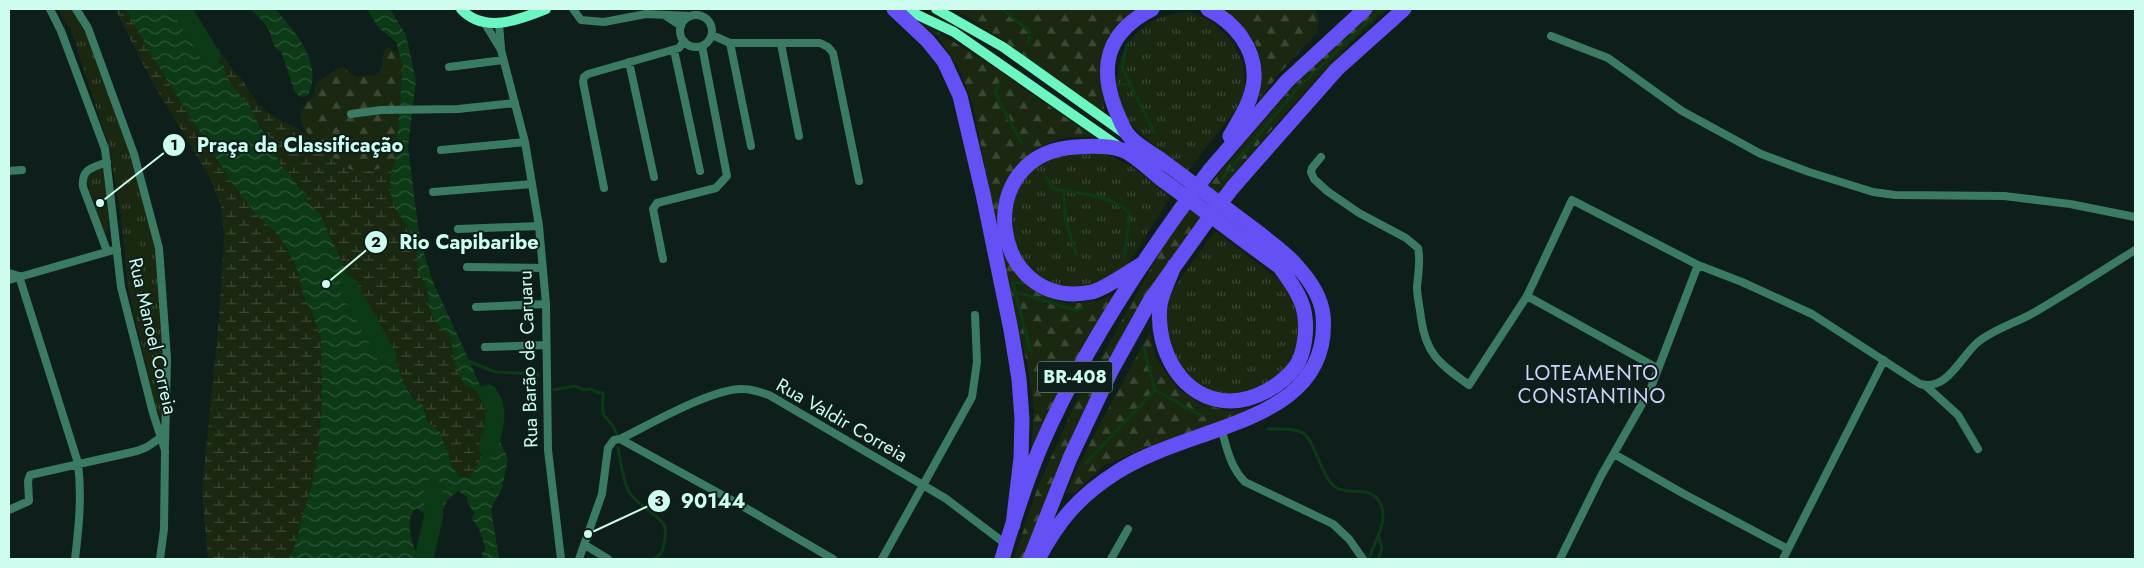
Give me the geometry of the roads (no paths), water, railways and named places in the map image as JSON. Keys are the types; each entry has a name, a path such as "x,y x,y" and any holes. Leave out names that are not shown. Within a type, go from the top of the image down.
{"highway":[{"path":"894,9 928,41 944,61 960,96 983,194 1011,330 1019,379 1022,418 1021,458 1013,525"},
{"path":"1152,9 1128,23 1110,51 1107,83 1126,143 1280,267 1297,292 1306,317 1303,345 1297,364 1285,378 1267,390 1230,401 1207,395 1185,382 1171,365 1162,345 1160,304 1174,266"},
{"path":"1208,9 1222,16 1234,26 1243,39 1250,55 1254,80 1245,110 1212,168"},
{"name":"BR-408","path":"1004,552 1040,448 1065,396 1142,264 1212,168 1288,81 1365,9"},
{"name":"BR-408","path":"1030,559 1070,458 1111,371 1137,323 1174,266 1233,187 1337,69 1404,9"},
{"path":"1038,559 1069,510 1088,492 1118,471 1162,450 1274,407 1292,394 1306,378 1316,362 1323,337 1323,315 1320,300 1296,265 1239,218 1126,143 1064,147 1044,154 1023,169 1014,183 1006,204 1003,222 1007,244 1017,262 1032,280 1054,292 1072,294 1094,291 1142,264"}],"street":[{"name":"Rua Manoel Correia","path":"50,9 61,30 101,135 107,162 121,287 160,438 165,450 164,529 160,559"},
{"path":"76,9 88,28 134,154 159,248 167,358 165,450"},
{"path":"460,9 473,19 498,24 546,9"},
{"path":"572,9 581,20 592,22 646,14 701,15 709,21 712,30 710,40 702,46 692,46 684,41 681,36 681,26 691,16"},
{"path":"905,9 954,32 1126,143"},
{"path":"936,9 1003,47 1126,143"},
{"path":"664,15 681,26"},
{"name":"Rua Barão de Caruaru","path":"484,22 501,50 525,142 539,226 546,304 548,450 561,559"},
{"path":"498,24 501,50"},
{"path":"712,35 730,43 820,43 828,46 834,53 859,181"},
{"path":"1551,36 1608,58 1682,111 1762,154 1809,172 1874,192 1895,195 2004,196 2070,204 2135,217"},
{"path":"604,188 583,82 584,77 588,74 674,50 679,48 684,41"},
{"path":"730,43 751,146"},
{"path":"780,44 799,136"},
{"path":"663,259 653,209 657,203 716,188 727,176 702,46"},
{"path":"674,50 700,171"},
{"path":"449,67 503,60"},
{"path":"629,62 654,177"},
{"path":"351,114 381,110 420,111 458,109 515,103"},
{"path":"440,150 525,142"},
{"path":"1321,157 1312,168 1311,172 1314,180 1359,213 1406,238 1418,248 1420,267 1418,296 1423,334 1435,358 1469,385 1527,296 1572,200 1698,265 1742,282 1812,314 1920,384 1926,386 1958,415 1978,449"},
{"path":"107,162 87,171 82,178 83,187 107,252"},
{"path":"9,171 22,170"},
{"path":"433,192 532,184"},
{"path":"458,229 539,226"},
{"path":"9,280 117,248"},
{"path":"1926,386 1937,384 1945,379 1978,342 2001,328 2033,313 2135,250"},
{"path":"1560,559 1614,454 1650,390 1698,265"},
{"path":"467,267 544,268"},
{"path":"9,273 19,276"},
{"path":"19,276 78,463 81,512 74,559"},
{"path":"1527,296 1657,368"},
{"path":"476,306 546,304"},
{"path":"882,559 972,397 976,378 975,315"},
{"path":"485,347 546,345"},
{"path":"1783,559 1884,360"},
{"name":"Rua Valdir Correia","path":"620,439 681,408 741,388 754,390 769,395 964,511 1004,552"},
{"path":"1221,428 1230,458 1237,473 1245,482 1333,524 1349,539 1363,559"},
{"path":"9,510 29,501 28,477 34,474 148,448 160,438"},
{"path":"579,559 602,494 608,448 614,440 620,439 744,507 833,559"},
{"path":"1614,454 1684,494 1788,549"},
{"path":"1111,559 1128,529"},
{"path":"585,545 608,559"}],"water":[{"path":"126,9 186,9 194,18 191,30 208,40 215,60 224,66 230,82 249,106 261,128 275,146 279,153 276,155 281,166 290,174 301,190 307,194 307,202 320,214 361,304 361,320 372,338 377,332 389,343 406,388 416,401 423,405 427,421 440,432 453,468 459,476 470,478 484,453 488,433 487,405 481,395 463,382 454,363 451,338 434,320 429,309 427,287 418,272 418,261 413,236 395,208 391,194 390,177 395,162 403,67 396,42 378,27 367,9 390,9 406,35 416,80 408,147 420,241 433,282 480,385 493,397 497,414 494,428 508,459 502,488 491,509 499,559 482,559 483,555 480,552 484,552 485,548 477,526 472,519 474,513 467,501 467,497 458,491 448,499 442,512 428,514 417,508 411,516 410,529 414,548 417,553 423,553 425,544 430,545 432,542 434,559 289,559 297,540 312,486 319,443 322,405 321,339 313,315 303,295 299,274 287,248 275,232 256,214 232,183 153,58"},
{"path":"250,9 275,9 291,27 310,60 312,83 308,95 303,97 297,95 281,51 274,45 265,25"}],"waterway":[{"path":"182,9 211,57"},
{"path":"1002,9 1030,32 1028,43"},
{"path":"1222,179 1296,90 1381,9"},
{"path":"1127,44 1122,67 1130,84"},
{"path":"999,83 995,93 1021,142"},
{"path":"1117,85 1130,84 1154,132"},
{"path":"1046,177 1054,189 1103,198 1129,212 1124,258"},
{"path":"1064,190 1065,217 1076,254"},
{"path":"1022,282 1013,283 1030,350"},
{"path":"348,286 387,356"},
{"path":"1016,292 1077,311 1081,308"},
{"path":"1144,348 1155,390 1202,416"},
{"path":"465,360 496,372 537,374 539,376"},
{"path":"554,390 575,386 584,390 592,389 603,393 602,408 605,417 617,434"},
{"path":"1086,463 1155,390"},
{"path":"488,394 492,400 495,414 494,427 488,448"},
{"path":"1268,429 1299,431 1310,441 1331,483 1337,488 1367,493 1377,499 1383,511 1383,518 1370,556"},
{"path":"618,448 628,490 637,501 660,520 665,528 663,549 660,555 654,559"},
{"path":"424,559 434,514 433,489"},
{"path":"1378,534 1382,549 1378,559"}],"place":[{"name":"Praça da Classificação","path":"100,203"},
{"name":"Rio Capibaribe","path":"326,284"},
{"name":"90144","path":"588,534"}],"district":[{"name":"LOTEAMENTO CONSTANTINO","path":"1592,384"}]}
